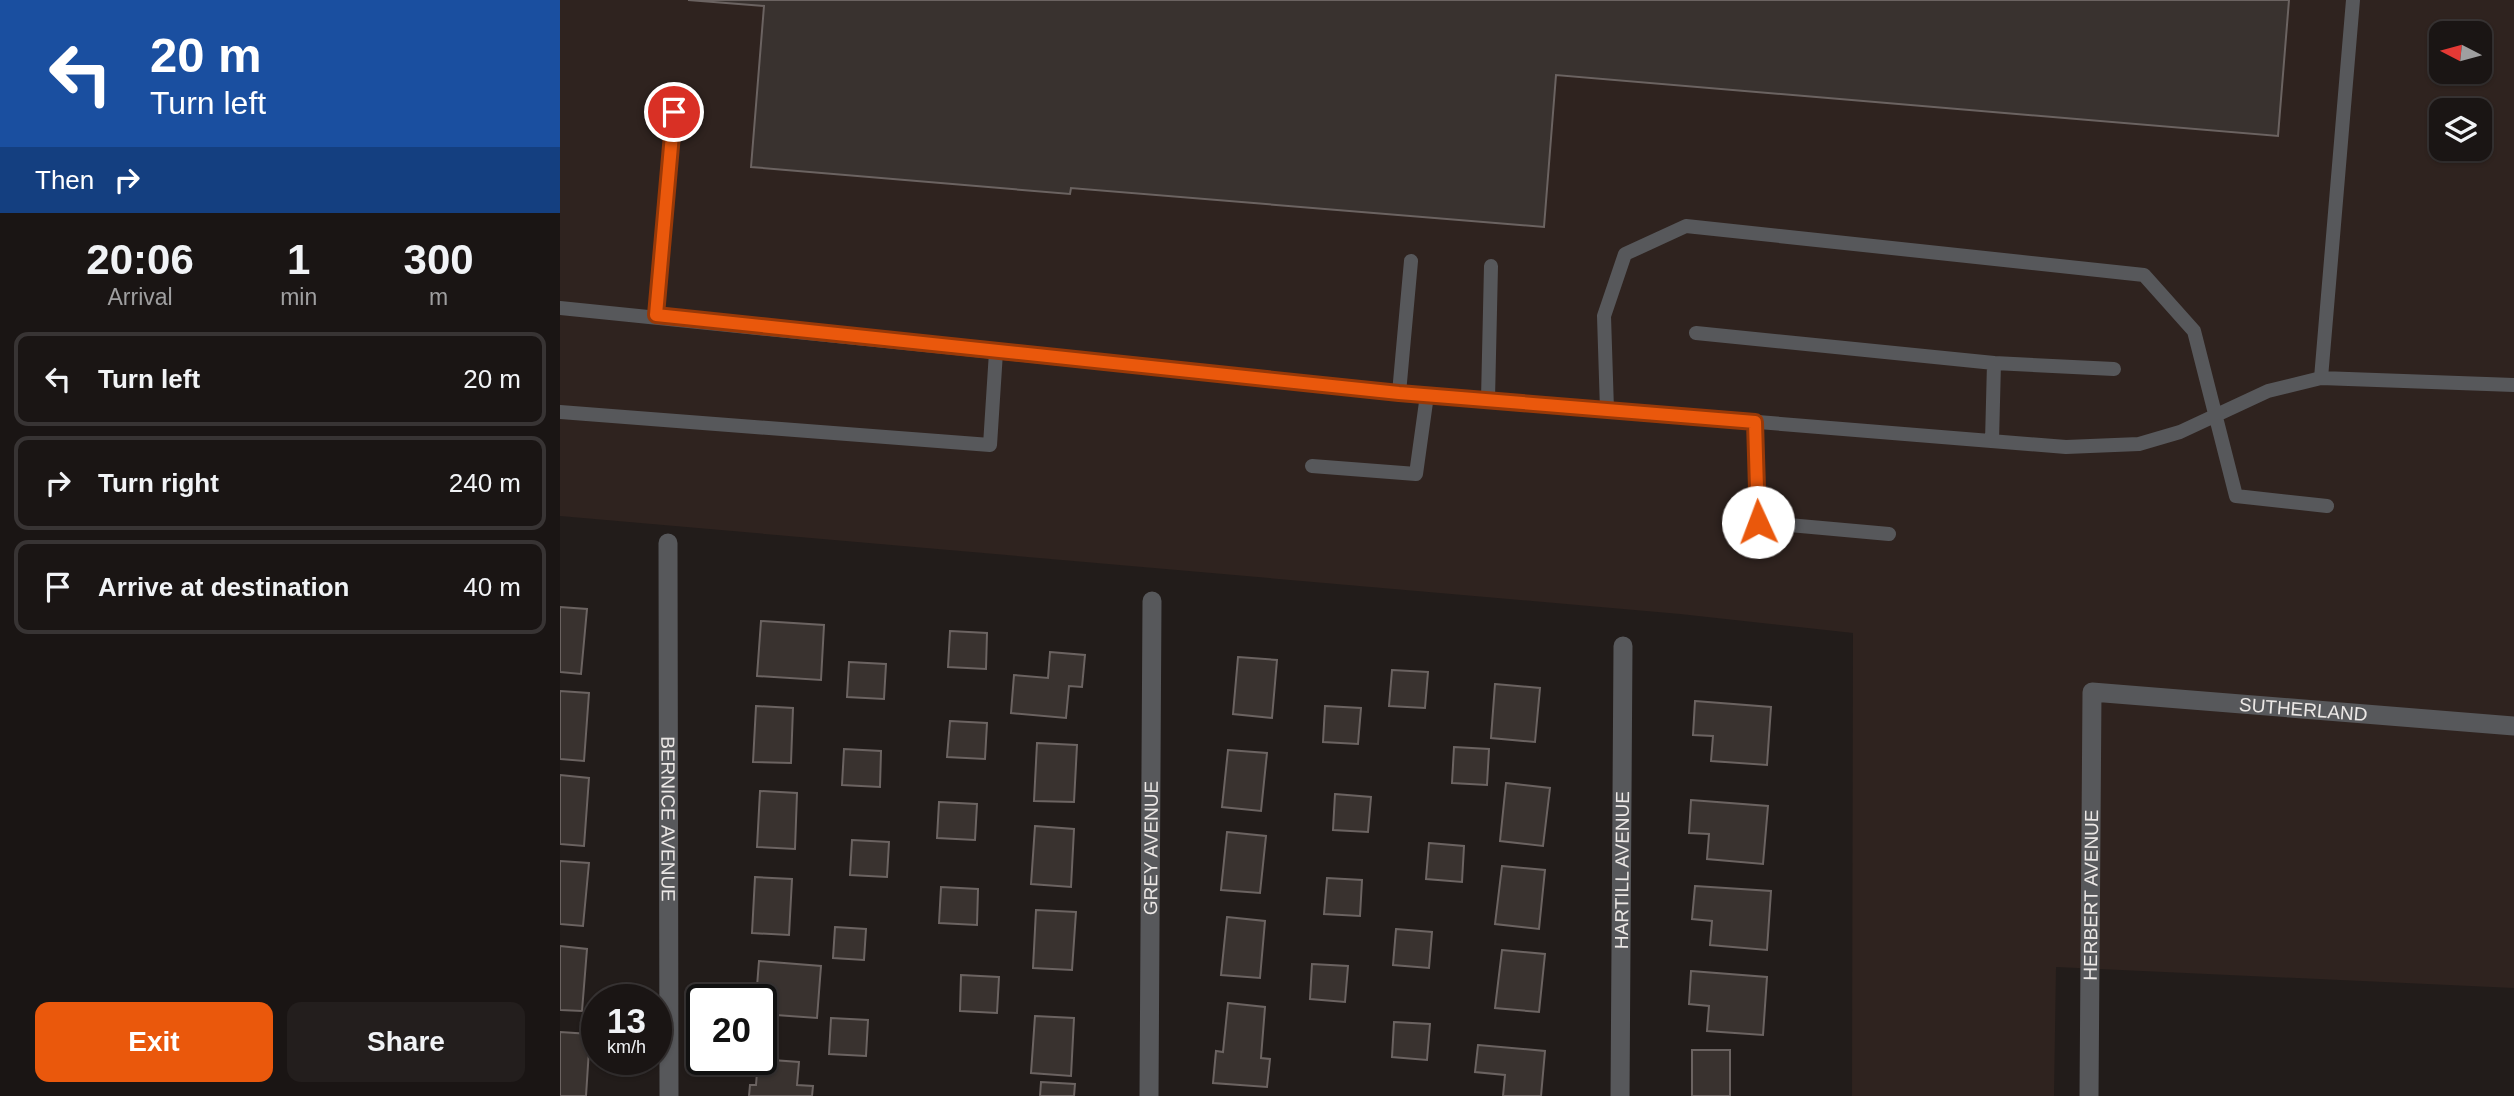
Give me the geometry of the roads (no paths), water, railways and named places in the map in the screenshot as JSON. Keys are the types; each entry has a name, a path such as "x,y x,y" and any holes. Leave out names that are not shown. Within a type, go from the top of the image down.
{"street":[{"name":"BERNICE AVENUE","path":"668,543 669,1096"},
{"name":"GREY AVENUE","path":"1149,1096 1152,601"},
{"name":"HARTILL AVENUE","path":"1620,1096 1623,646"},
{"name":"SUTHERLAND","path":"2092,692 2514,726"},
{"name":"HERBERT AVENUE","path":"2089,1096 2092,692"}],"lane":[{"path":"2321,378 2353,0"},
{"path":"656,315 674,112"},
{"path":"1607,410 1604,316 1625,254 1686,226 2144,275 2194,331 2236,496 2326,506"},
{"path":"1399,393 1411,261"},
{"path":"1488,399 1491,266"},
{"path":"560,308 656,315 1399,393 2066,447 2139,444 2180,432 2268,391 2321,378 2514,385"},
{"path":"1696,333 1994,363 2114,369"},
{"path":"560,412 990,445 996,352"},
{"path":"1992,440 1994,363"},
{"path":"1312,466 1416,474 1427,395"},
{"path":"1755,422 1758,522 1889,534"}]}
